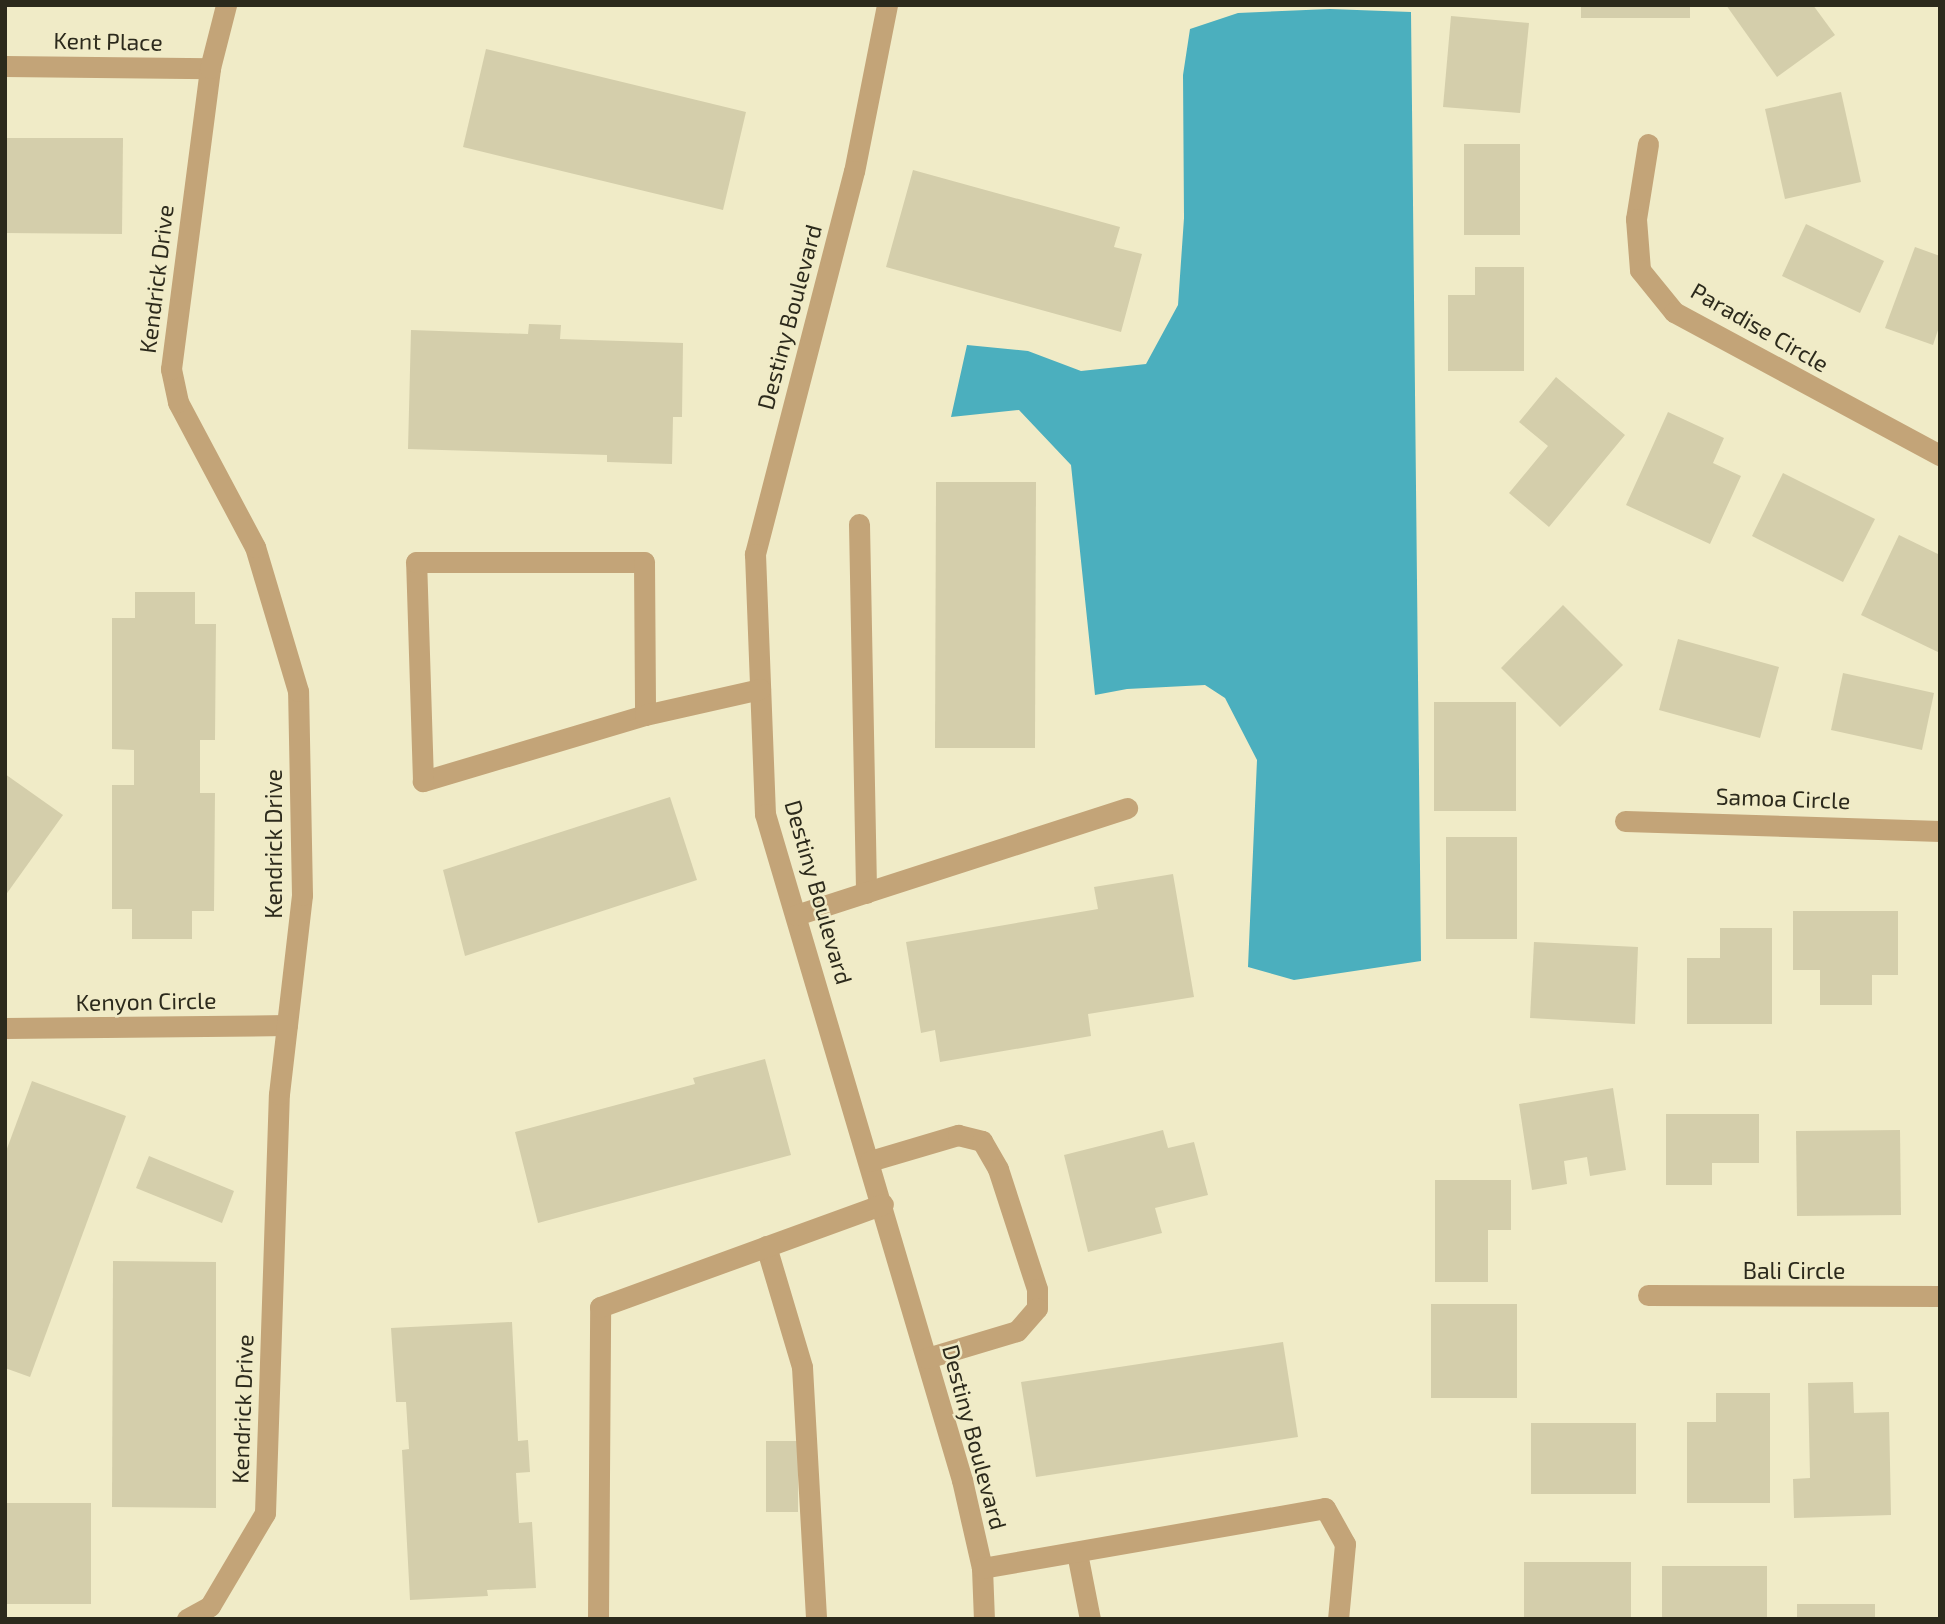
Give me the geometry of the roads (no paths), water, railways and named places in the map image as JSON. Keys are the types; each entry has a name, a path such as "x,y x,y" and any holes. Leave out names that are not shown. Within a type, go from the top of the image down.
{"street":[{"name":"Kendrick Drive","path":"187,1619 210,1606 265,1513 279,1094 302,895 298,691 255,547 178,402 171,369 210,68 226,5"},
{"name":"Destiny Boulevard","path":"887,5 854,171 755,554 765,814 927,1358 982,1568 984,1619"},
{"name":"Kent Place","path":"5,66 210,68"},
{"name":"Paradise Circle","path":"1648,144 1636,219 1640,270 1674,312 1940,455"},
{"path":"859,524 866,893"},
{"path":"645,715 644,562 416,562 423,781 645,715 760,689"},
{"path":"796,915 1127,808"},
{"name":"Samoa Circle","path":"1625,821 1940,831"},
{"name":"Kenyon Circle","path":"5,1028 287,1025"},
{"path":"870,1161 958,1135 982,1141 998,1169 1037,1289 1037,1308 1017,1331 927,1358"},
{"path":"598,1619 600,1307 883,1204"},
{"path":"766,1246 803,1367 816,1619"},
{"name":"Bali Circle","path":"1648,1295 1940,1296"},
{"path":"982,1568 1325,1508 1345,1544 1338,1619"},
{"path":"1077,1553 1090,1619"}],"water":[{"path":"1330,9 1411,12 1421,961 1294,980 1248,967 1257,760 1225,698 1205,685 1127,689 1095,695 1071,465 1019,410 951,417 967,345 1028,351 1081,371 1146,364 1178,305 1184,218 1183,75 1190,29 1238,13"}]}
